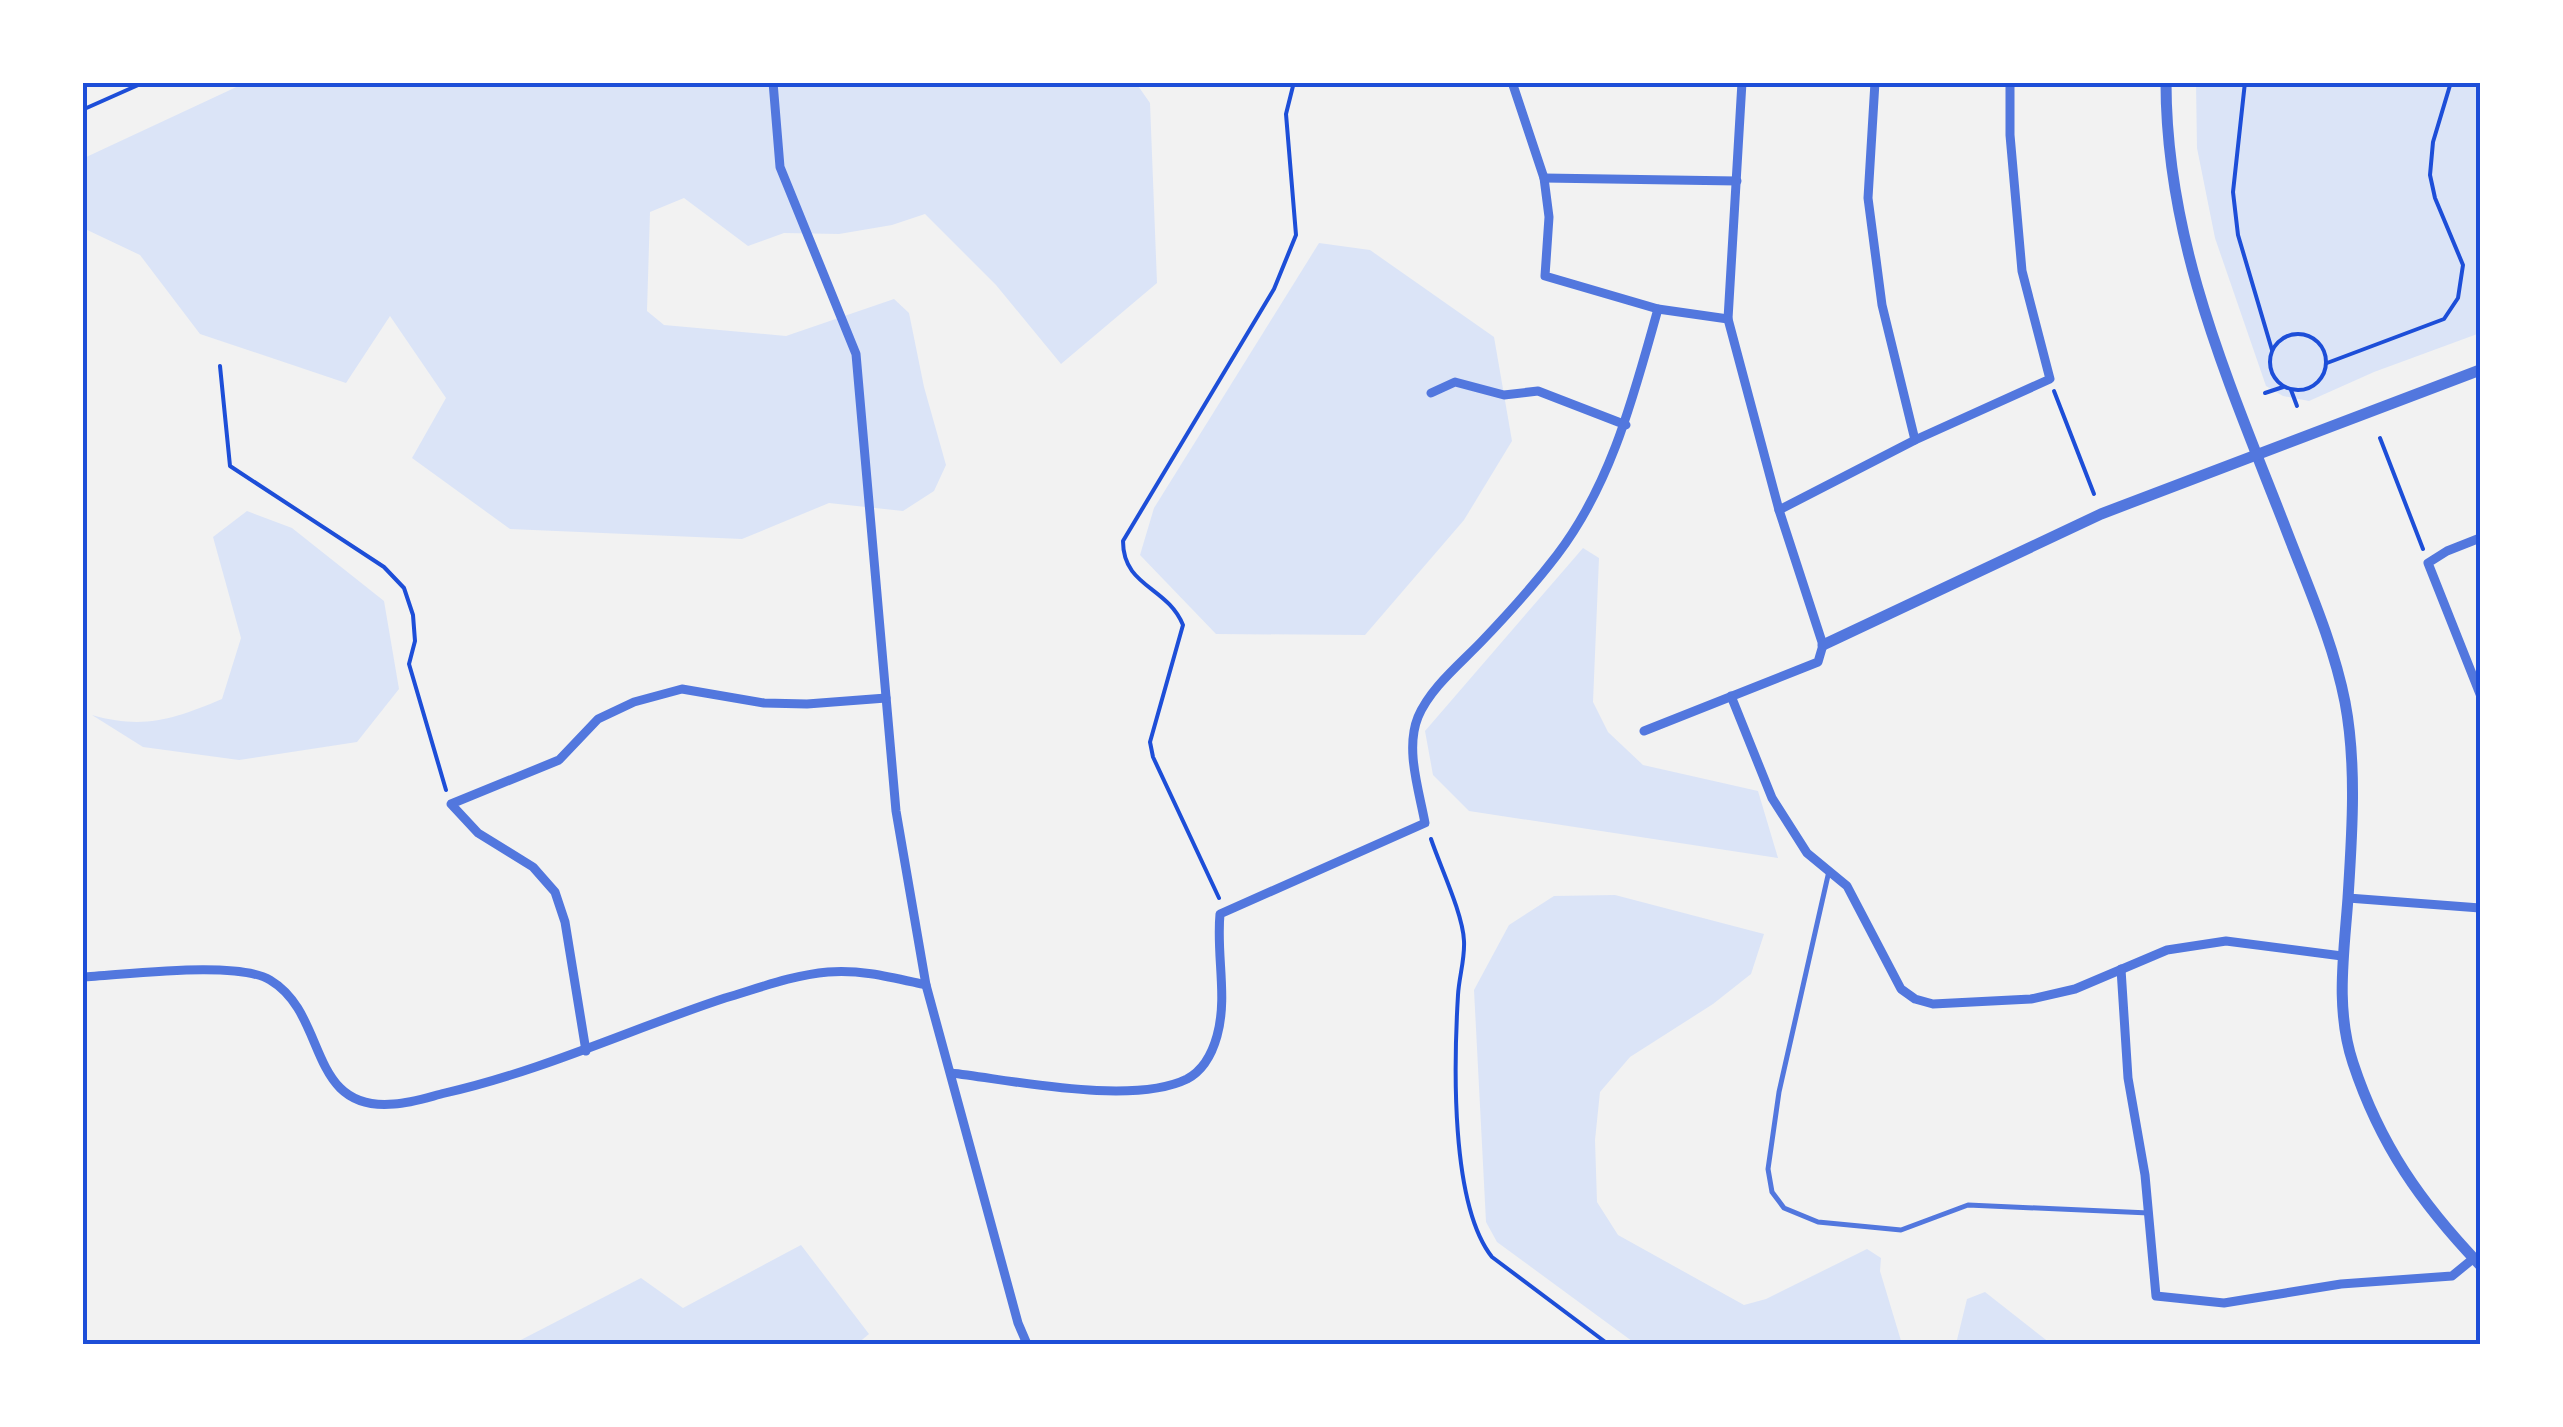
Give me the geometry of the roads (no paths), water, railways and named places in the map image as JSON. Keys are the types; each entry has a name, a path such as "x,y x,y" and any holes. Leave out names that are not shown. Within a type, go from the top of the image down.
{"street":[{"path":"773,82 780,166 856,354 896,811 926,985 1027,1344"},
{"path":"1512,82 1544,178 1550,218 1546,276 1658,309 1728,319"},
{"path":"1644,732 1818,662 1823,645 1778,510 1728,319 1742,82"},
{"path":"1875,82 1868,198 1882,304 1915,440"},
{"path":"1778,510 1915,440 2050,379 2022,271 2010,135 2010,82"},
{"path":"2121,969 2128,1078 2146,1175 2156,1296 2224,1303 2341,1284 2452,1276 2477,1262 2428,1209 2397,1162 2372,1115 2351,1058 2342,1006 2351,771 2344,700 2319,614 2199,297 2178,220 2166,136 2166,82"},
{"path":"1544,178 1736,180"},
{"path":"951,1073 1115,1092 1156,1088 1188,1078 1208,1061 1218,1034 1222,1000 1217,941 1220,914 1425,823 1412,737 1419,714 1436,689 1559,553 1592,498 1626,425 1658,309"},
{"path":"1823,645 2101,514 2480,370"},
{"path":"1431,393 1455,382 1504,395 1538,391 1626,425"},
{"path":"2480,538 2428,563 2480,694"},
{"path":"586,1051 565,922 555,892 532,868 478,834 450,804 559,760 598,719 634,702 682,689 764,703 886,698"},
{"path":"1732,696 1772,798 1807,853 1847,886 1901,989 1916,1000 1933,1004 2031,999 2075,988 2167,950 2226,941 2342,956"},
{"path":"2348,898 2480,908"},
{"path":"82,977 240,970 271,980 308,1024 325,1069 342,1093 362,1103 394,1104 490,1083 773,983 829,972 879,974 926,985"}],"lane":[{"path":"1829,871 1779,1092 1768,1169 1772,1192 1784,1208 1818,1222 1902,1230 1968,1205 2149,1212"}]}
